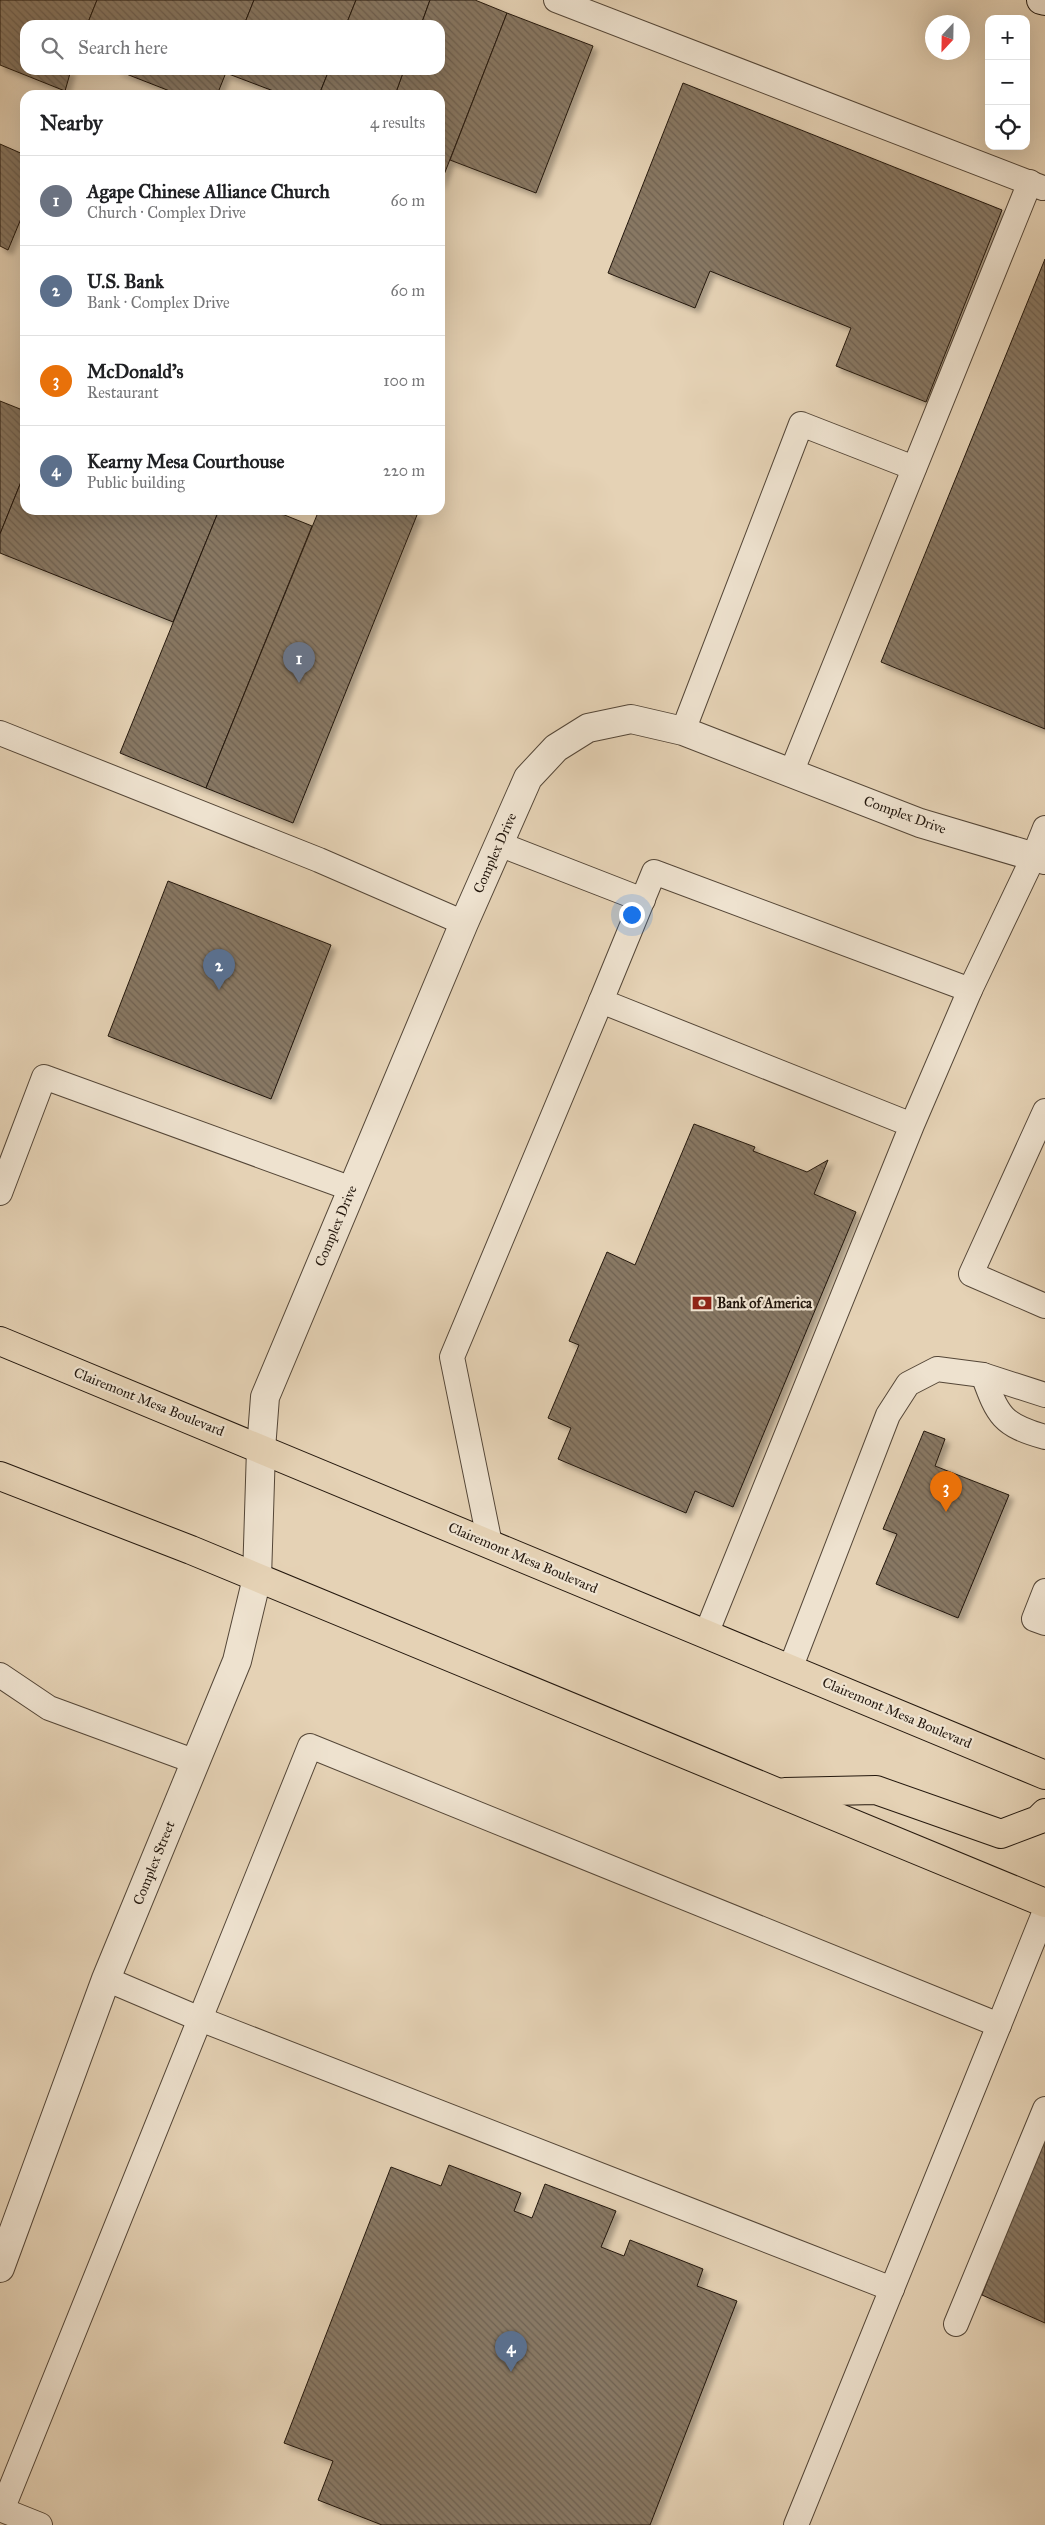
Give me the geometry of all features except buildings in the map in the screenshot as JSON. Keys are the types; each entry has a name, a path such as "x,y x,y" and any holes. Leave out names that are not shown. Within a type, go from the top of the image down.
{"main road":[{"name":"Clairemont Mesa Boulevard","path":"0,1341 1045,1775"},
{"path":"0,1476 257,1578 1045,1903"},
{"path":"774,1792 876,1790 1001,1834 1038,1820 1045,1813"}],"street":[{"path":"1041,0 1045,2"},
{"name":"Complex Drive","path":"261,1449 265,1397 352,1189 464,923 528,778 556,748 588,728 631,719 683,731 920,823 1039,859"},
{"name":"Complex Street","path":"0,2268 106,1979 237,1661 257,1578 261,1449"}],"lane":[{"path":"556,0 1037,185 914,468 791,773"},
{"path":"683,731 801,424 914,468"},
{"path":"0,733 319,860 464,923"},
{"path":"706,1634 912,1125 970,990 1039,859 1045,828"},
{"path":"499,844 643,900"},
{"path":"490,1544 452,1357 654,872 970,990"},
{"path":"601,1001 912,1125"},
{"path":"0,1193 44,1078 352,1189"},
{"path":"1045,1111 970,1274 1045,1306"},
{"path":"790,1668 888,1416 908,1384 937,1369 983,1375 1045,1395"},
{"path":"983,1375 994,1405 1004,1419 1019,1430 1045,1437"},
{"path":"1045,1591 1034,1619 1045,1623"},
{"path":"0,1675 49,1708 196,1762"},
{"path":"40,2525 1,2509 310,1746 999,2025"},
{"path":"796,2525 1045,1912"},
{"path":"106,1979 200,2019 892,2289"},
{"path":"956,2324 1045,2109"}],"place":[{"name":"Agape Chinese Alliance Church","path":"299,683"},
{"name":"U.S. Bank","path":"219,990"},
{"name":"Bank of America","path":"702,1303"},
{"name":"McDonald's","path":"946,1512"},
{"name":"Kearny Mesa Courthouse","path":"511,2372"}]}
